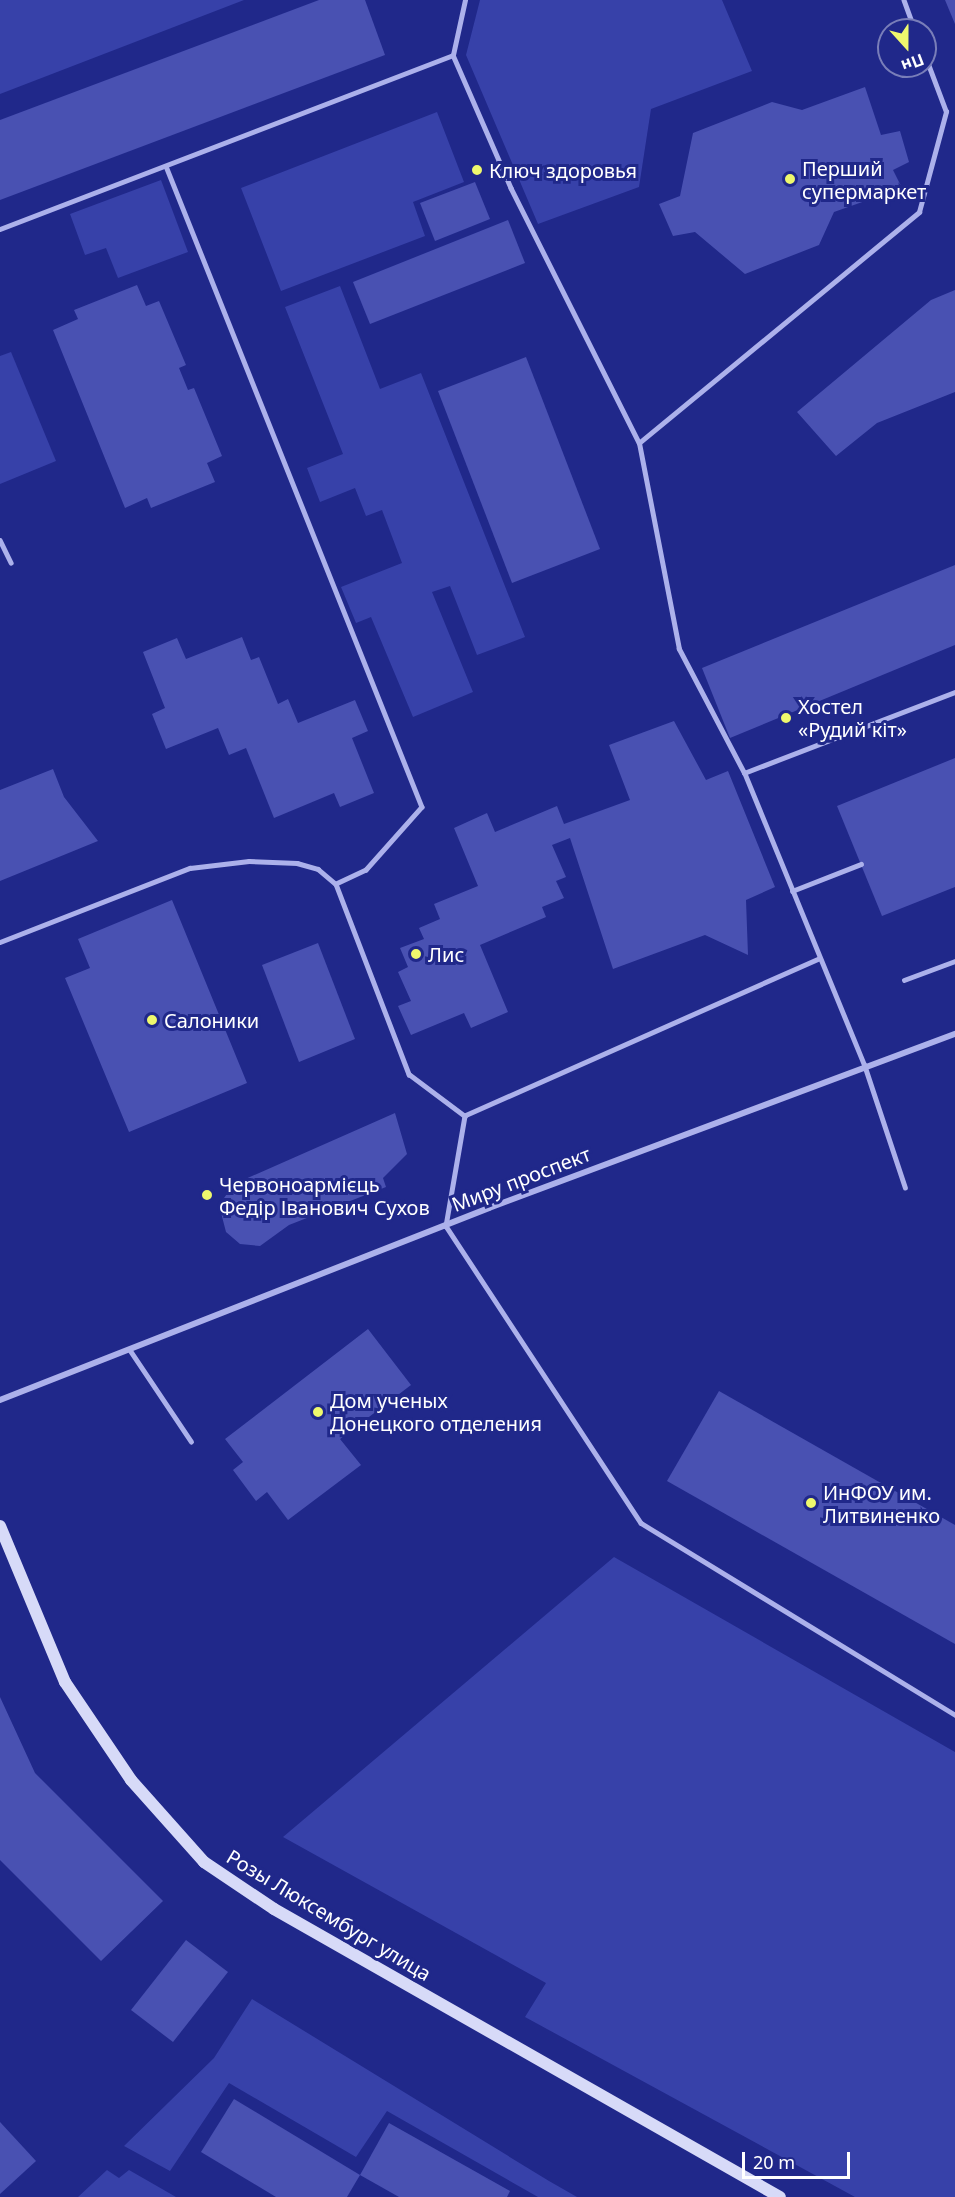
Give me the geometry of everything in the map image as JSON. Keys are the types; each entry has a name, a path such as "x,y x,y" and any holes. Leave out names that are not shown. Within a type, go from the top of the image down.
{"street":[{"name":"Миру проспект","path":"0,1401 864,1065 955,1034"},
{"name":"Розы Люксембург улица","path":"0,1526 65,1682 131,1780 204,1862 274,1909 780,2197"}],"lane":[{"path":"465,0 453,55 511,188 639,443 679,649 744,773 864,1065 905,1188"},
{"path":"904,0 911,18"},
{"path":"0,229 453,55"},
{"path":"639,443 919,212 946,112 933,78"},
{"path":"166,165 422,807 373,863 336,884"},
{"path":"0,540 10,563"},
{"path":"744,773 955,692"},
{"path":"0,942 190,868 249,861 297,862 318,869 336,884 409,1074 465,1116"},
{"path":"792,891 861,864"},
{"path":"465,1116 819,959"},
{"path":"903,980 955,961"},
{"path":"465,1116 446,1226 641,1523 955,1715"},
{"path":"130,1350 191,1441"}],"shaded area":[{"path":"0,0 244,0 0,94"},
{"path":"480,0 722,0 752,71 651,109 639,187 538,224 466,55"},
{"path":"437,112 464,182 413,202 425,236 281,291 241,188"},
{"path":"161,180 188,252 118,278 106,248 85,255 70,214"},
{"path":"340,286 380,389 421,373 525,637 477,655 450,586 432,592 473,692 413,717 371,617 356,623 341,587 402,563 382,510 366,516 355,488 320,502 307,468 343,454 285,307"},
{"path":"11,352 56,461 0,484 0,356"},
{"path":"614,1557 955,1752 955,2197 855,2197 525,2017 546,1983 283,1837"},
{"path":"252,1999 577,2197 538,2197 387,2111 356,2157 229,2083 170,2171 124,2146 214,2058"},
{"path":"107,2170 119,2178 129,2170 176,2197 78,2197"}],"building":[{"path":"319,0 365,0 385,55 0,200 0,120"},
{"path":"945,0 955,0 955,24"},
{"name":"Перший супермаркет","path":"865,87 881,135 900,131 909,162 893,170 902,188 834,212 819,245 745,274 695,232 673,236 659,204 680,196 693,133 772,102 802,110"},
{"path":"475,182 490,219 435,241 420,203"},
{"path":"508,220 525,263 370,324 353,282"},
{"path":"137,285 146,306 159,301 186,365 179,368 188,390 194,388 222,456 207,463 215,482 151,508 147,498 125,508 53,330 78,319 74,310"},
{"path":"955,290 955,392 877,423 836,456 797,412 931,300"},
{"path":"526,357 600,549 512,583 438,391"},
{"path":"955,565 955,645 730,738 702,668"},
{"path":"242,637 251,660 259,657 278,704 288,699 298,723 355,700 368,731 352,738 374,793 340,807 334,793 274,818 246,748 229,755 218,728 166,749 152,714 165,708 143,652 177,638 186,659"},
{"path":"674,721 706,780 728,771 775,887 746,900 748,955 705,935 613,969 570,838 552,845 566,877 556,881 564,898 542,907 546,917 480,945 508,1012 471,1028 464,1013 411,1035 398,1006 411,1001 398,972 408,967 400,948 424,939 419,928 440,919 434,904 478,886 454,828 487,813 495,832 557,806 564,824 630,800 609,745"},
{"path":"955,758 955,887 882,916 837,806"},
{"path":"53,769 64,797 98,841 0,881 0,790"},
{"name":"Салоники","path":"172,900 247,1083 129,1132 65,978 90,968 78,939"},
{"path":"318,943 355,1039 299,1062 262,965"},
{"path":"395,1113 407,1154 383,1178 386,1187 289,1225 260,1246 240,1244 226,1232 219,1205 234,1184"},
{"name":"Дом ученых Донецкого отделения","path":"368,1329 411,1385 340,1439 361,1465 288,1520 267,1492 256,1501 233,1470 243,1462 225,1439"},
{"name":"ИнФОУ им. Литвиненко","path":"719,1391 955,1525 955,1644 667,1481"},
{"path":"0,1697 35,1773 163,1901 101,1961 0,1860"},
{"path":"186,1940 228,1972 173,2042 131,2010"},
{"path":"234,2099 360,2175 347,2197 276,2197 201,2152"},
{"path":"0,2122 36,2161 0,2194"},
{"path":"389,2123 510,2191 507,2197 399,2197 360,2175"}],"place":[{"name":"Ключ здоровья","path":"477,170"},
{"name":"Перший супермаркет","path":"790,179"},
{"name":"Хостел «Рудий кіт»","path":"786,718"},
{"name":"Лис","path":"416,954"},
{"name":"Салоники","path":"152,1020"},
{"name":"Червоноармієць Федір Іванович Сухов","path":"207,1195"},
{"name":"Дом ученых Донецкого отделения","path":"318,1412"},
{"name":"ИнФОУ им. Литвиненко","path":"811,1503"}]}
